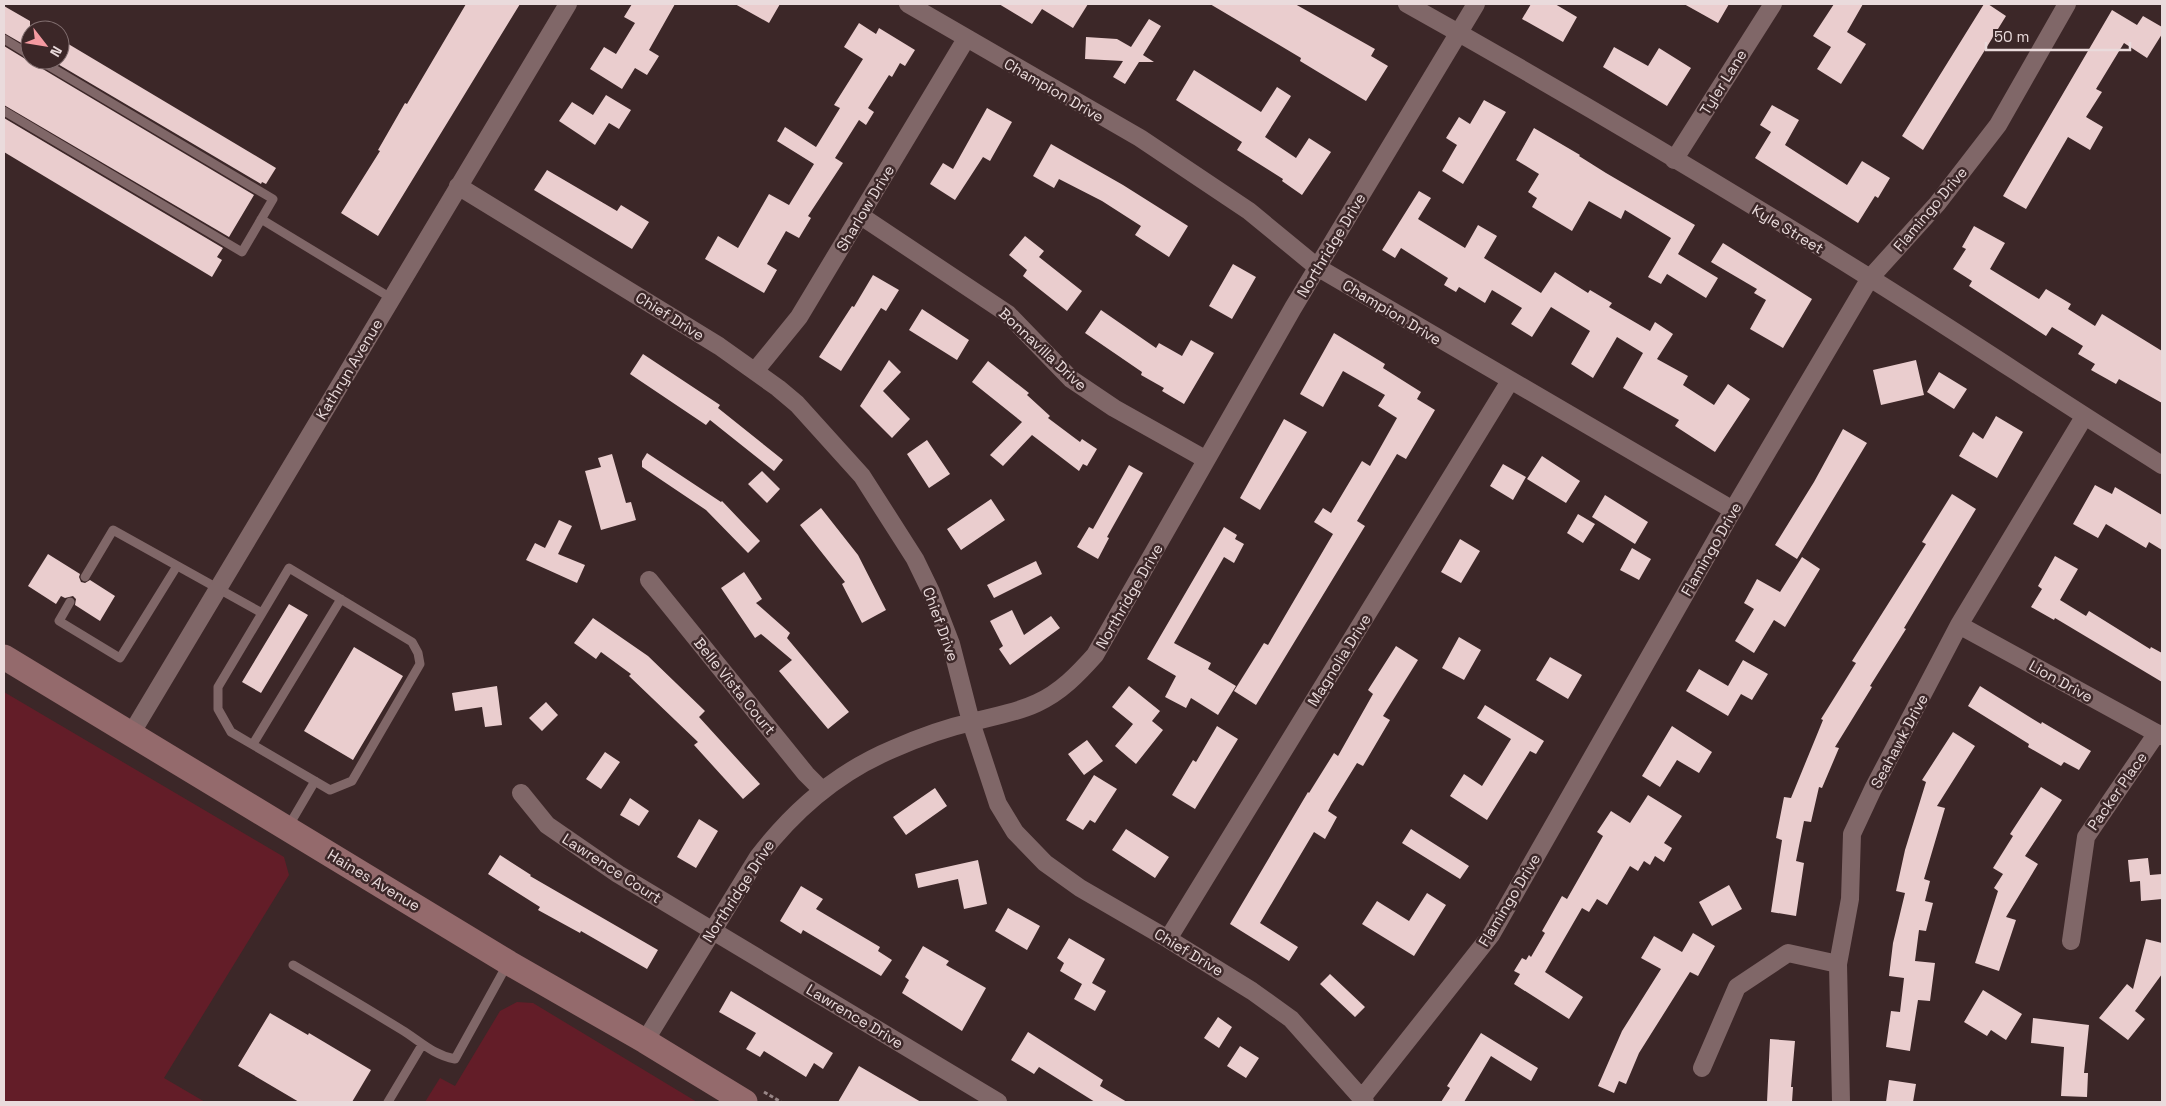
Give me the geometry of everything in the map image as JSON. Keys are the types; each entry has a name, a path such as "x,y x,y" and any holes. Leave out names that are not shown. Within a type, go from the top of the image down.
{"main road":[{"name":"Haines Avenue","path":"4,657 745,1102"}],"street":[{"name":"Kathryn Avenue","path":"130,734 568,4"},
{"name":"Champion Drive","path":"908,4 1140,138 1249,211 1317,267 1733,510"},
{"name":"Kyle Street","path":"1407,4 1674,160 1870,278 2084,417 2162,465"},
{"name":"Northridge Drive","path":"645,1041 758,857 776,833 822,790 851,770 893,749 971,722 1008,714 1037,703 1059,690 1079,674 1095,655 1114,625 1205,459 1317,267 1476,4"},
{"name":"Tyler Lane","path":"1674,160 1773,4"},
{"name":"Flamingo Drive","path":"1364,1100 1492,935 1733,510 1870,278 1937,204 1998,125 2067,4"},
{"name":"Sharlow Drive","path":"755,371 799,317 966,39"},
{"name":"Chief Drive","path":"458,186 718,346 755,371 797,404 862,476 915,559 931,592 951,644 971,722 998,804 1015,832 1045,864 1080,888 1252,991 1291,1019 1364,1100"},
{"name":"Bonnavilla Drive","path":"861,216 1008,314 1071,379 1114,408 1205,459"},
{"name":"Magnolia Drive","path":"1168,939 1510,381"},
{"name":"Seahawk Drive","path":"1841,1102 1838,964 1850,899 1852,834 1873,789 1959,625 2084,417"},
{"name":"Belle Vista Court","path":"649,580 806,774 822,790"},
{"name":"Lion Drive","path":"1959,625 2160,735"},
{"name":"Packer Place","path":"2071,941 2086,837 2160,735"},
{"name":"Lawrence Court","path":"521,793 547,825 577,848 712,931"},
{"name":"Lawrence Drive","path":"712,931 998,1102"},
{"path":"1702,1068 1736,987 1788,953 1838,964"}],"lane":[{"path":"4,39 20,49"},
{"path":"4,111 242,252 273,199 56,70"},
{"path":"262,219 391,298"},
{"path":"85,577 113,530 262,613"},
{"path":"70,602 59,621 120,658 177,566"},
{"path":"289,568 341,599 412,642 418,653 420,664 352,781 330,790 231,732 218,709 218,687 289,568"},
{"path":"253,744 341,599"},
{"path":"288,827 315,781"},
{"path":"293,965 404,1031 422,1045 445,1057 455,1058 509,962"},
{"path":"388,1102 422,1045"}],"shaded area":[{"path":"4,692 284,857 289,875 164,1078 205,1102 4,1102"},
{"path":"517,1002 533,1003 697,1102 425,1102 440,1078 455,1086 500,1011"}],"building":[{"path":"466,4 520,4 378,236 341,213 380,151 378,150 405,103 407,104"},
{"path":"632,4 675,4 649,50 659,56 647,75 635,68 622,89 590,69 604,47 616,54 635,23 624,17"},
{"path":"735,4 780,4 769,23"},
{"path":"999,4 1088,4 1073,28 1042,9 1032,24"},
{"path":"1210,4 1295,4 1375,49 1371,56 1388,66 1366,101 1300,61 1301,58"},
{"path":"1531,4 1555,4 1577,17 1563,42 1522,19"},
{"path":"1684,4 1729,4 1718,23"},
{"path":"1834,4 1863,4 1847,32 1866,44 1841,84 1817,69 1831,47 1813,36"},
{"path":"1984,4 1988,4 2006,16 1923,150 1902,136"},
{"path":"4,6 28,20 20,20 20,42 4,33"},
{"path":"2112,10 2137,25 2143,16 2162,27 2162,34 2147,58 2124,43 2096,89 2102,92 2086,117 2103,127 2090,150 2068,137 2026,209 2003,196"},
{"path":"1149,19 1161,26 1143,55 1154,62 1139,62 1125,84 1113,77 1123,61 1085,59 1086,37 1117,39 1131,47"},
{"path":"859,23 876,34 879,28 915,50 905,66 900,63 892,77 889,75 868,108 874,112 866,125 859,120 835,158 843,163 808,216 811,218 799,238 786,231 767,264 777,270 764,293 705,259 718,236 738,248 769,194 789,205 814,164 777,141 785,127 816,147 840,108 834,105 863,59 844,47"},
{"path":"70,45 276,168 266,184 262,182 261,184 68,70 70,70"},
{"path":"4,46 20,56 20,70 44,70 254,195 229,237 4,105"},
{"path":"1614,47 1648,66 1659,48 1691,68 1667,106 1603,67"},
{"path":"1194,70 1261,112 1277,87 1291,96 1265,137 1296,158 1309,138 1331,152 1302,195 1282,181 1283,179 1237,150 1242,142 1176,100"},
{"path":"606,95 631,110 619,129 609,123 595,145 559,121 572,102 593,115"},
{"path":"1484,100 1506,112 1463,184 1442,171 1457,145 1446,138 1459,117 1470,124"},
{"path":"1772,105 1799,120 1785,145 1847,185 1862,161 1890,178 1878,198 1875,196 1858,223 1755,158 1771,132 1760,125"},
{"path":"987,108 1012,122 990,161 983,157 955,200 930,184 943,163 953,169"},
{"path":"4,118 223,248 217,257 222,260 212,277 4,152"},
{"path":"1534,128 1695,225 1678,254 1718,278 1706,298 1667,274 1661,284 1648,277 1671,238 1625,210 1621,219 1589,201 1572,231 1532,207 1537,198 1528,192 1539,174 1516,160"},
{"path":"1051,144 1123,185 1188,226 1169,257 1135,235 1141,226 1102,201 1059,179 1054,188 1033,176"},
{"path":"547,170 617,211 621,205 649,222 632,249 534,190"},
{"path":"1419,191 1431,198 1418,219 1465,248 1478,225 1497,236 1484,258 1541,293 1555,272 1588,293 1590,290 1612,303 1609,307 1650,331 1655,322 1673,334 1657,359 1688,376 1683,385 1714,405 1728,384 1750,399 1715,452 1675,426 1679,420 1623,388 1643,353 1617,337 1593,378 1571,364 1590,331 1551,307 1532,337 1511,324 1522,308 1492,290 1485,303 1459,287 1456,292 1444,285 1448,278 1401,248 1395,258 1382,250"},
{"path":"1974,226 2005,243 1990,269 2039,299 2046,289 2071,304 2068,309 2095,326 2102,314 2162,351 2162,403 2119,379 2116,384 2091,370 2095,364 2078,354 2083,346 2052,327 2046,336 1969,286 1972,281 1953,269 1966,249 1962,247"},
{"path":"1025,236 1044,251 1039,257 1082,291 1067,311 1023,276 1027,270 1009,255"},
{"path":"1723,243 1812,299 1783,348 1750,329 1766,300 1754,293 1757,289 1711,262"},
{"path":"1233,264 1256,277 1232,319 1209,306"},
{"path":"873,275 899,290 886,311 881,308 841,371 819,357 852,306 854,307"},
{"path":"922,309 969,340 957,360 909,330"},
{"path":"1101,310 1156,348 1159,343 1182,356 1191,340 1214,353 1184,404 1162,391 1164,388 1141,375 1142,372 1085,333"},
{"path":"1334,333 1385,364 1383,368 1421,392 1417,399 1435,410 1406,459 1397,454 1357,521 1365,526 1256,705 1234,691 1264,643 1268,645 1333,534 1314,522 1323,508 1331,513 1362,461 1370,466 1397,418 1378,406 1385,395 1343,371 1323,407 1300,394"},
{"path":"643,354 720,405 718,408 783,460 774,471 710,420 706,425 630,374"},
{"path":"889,360 901,372 883,391 910,419 892,438 860,406"},
{"path":"1916,360 1924,395 1881,405 1873,370"},
{"path":"988,361 1029,393 1027,395 1050,416 1048,418 1080,442 1082,439 1097,449 1087,466 1083,464 1079,471 1032,435 1003,466 990,455 1022,422 972,382"},
{"path":"1939,372 1967,389 1954,409 1927,392"},
{"path":"1996,416 2023,432 1997,478 1959,456 1973,432 1983,439"},
{"path":"1284,419 1307,432 1260,510 1240,498"},
{"path":"1843,429 1867,443 1797,559 1775,545 1814,482"},
{"path":"927,440 950,474 929,488 907,454"},
{"path":"647,453 722,501 760,541 748,553 706,510 642,467 642,461"},
{"path":"612,454 626,503 631,502 636,520 601,530 585,471 601,467 598,458"},
{"path":"1542,456 1580,481 1566,503 1527,479"},
{"path":"1503,464 1526,477 1513,500 1490,486"},
{"path":"1129,465 1143,473 1107,537 1109,538 1098,559 1077,547 1089,527 1093,529"},
{"path":"762,471 780,489 767,503 748,484"},
{"path":"2095,485 2112,494 2115,487 2162,515 2162,550 2149,542 2146,548 2106,524 2098,538 2073,524"},
{"path":"1952,494 1976,509 1835,747 1839,748 1822,788 1819,787 1811,822 1804,821 1796,861 1804,863 1796,916 1771,912 1782,840 1776,838 1784,797 1791,798 1823,720 1821,719 1856,663 1852,661 1926,544 1922,542"},
{"path":"1605,495 1648,522 1635,544 1592,517"},
{"path":"991,499 1005,520 961,550 947,529"},
{"path":"821,508 858,555 886,610 862,623 842,584 845,582 800,525"},
{"path":"1578,514 1595,524 1583,543 1567,533"},
{"path":"559,520 572,526 558,554 585,565 577,583 526,560 535,543 545,548"},
{"path":"1224,527 1237,535 1235,539 1244,544 1234,563 1224,557 1174,643 1211,663 1208,669 1236,686 1218,715 1191,698 1186,708 1165,697 1176,676 1147,659"},
{"path":"1460,539 1480,551 1461,583 1441,572"},
{"path":"1632,548 1651,559 1639,580 1620,570"},
{"path":"48,554 80,574 81,582 85,583 90,580 115,596 100,621 75,605 76,599 73,596 65,598 61,596 56,604 28,586"},
{"path":"2055,556 2078,569 2060,600 2086,616 2089,611 2150,649 2151,647 2162,653 2162,682 2055,618 2054,620 2031,607 2042,589 2038,586"},
{"path":"1802,557 1820,569 1785,627 1774,620 1754,653 1735,641 1754,609 1744,603 1757,579 1780,592"},
{"path":"1036,561 1042,574 994,598 987,585"},
{"path":"744,572 762,599 756,603 790,633 787,638 849,712 828,729 779,671 792,660 761,634 755,638 721,588"},
{"path":"289,604 308,615 261,693 242,682"},
{"path":"1012,610 1024,635 1051,616 1060,628 1010,665 999,649 1003,646 990,621"},
{"path":"593,618 648,656 705,711 699,717 760,784 743,799 694,745 698,742 629,676 631,674 601,652 596,659 574,643"},
{"path":"1459,637 1481,650 1464,680 1442,668"},
{"path":"1396,646 1418,660 1383,716 1390,720 1363,766 1357,763 1331,805 1328,811 1337,817 1325,839 1314,832 1260,923 1298,947 1289,961 1230,924 1308,792 1334,753 1338,756 1373,694 1368,690"},
{"path":"354,647 403,676 353,760 304,731"},
{"path":"1550,657 1582,675 1568,699 1536,680"},
{"path":"1743,660 1768,674 1752,700 1741,694 1728,716 1686,691 1699,669 1728,686"},
{"path":"497,686 502,725 485,727 482,707 455,711 452,693"},
{"path":"1129,686 1160,711 1152,721 1163,730 1136,764 1115,746 1133,724 1112,707"},
{"path":"1980,686 2041,724 2042,722 2091,751 2079,770 2064,762 2061,766 2028,747 2029,744 1968,706"},
{"path":"546,702 558,715 542,731 529,718"},
{"path":"1485,705 1544,741 1536,754 1530,751 1487,820 1450,796 1464,774 1482,786 1511,739 1477,718"},
{"path":"1217,726 1238,739 1195,809 1172,795 1193,760 1196,762"},
{"path":"1672,726 1712,752 1699,773 1677,760 1660,787 1642,776"},
{"path":"1953,732 1975,746 1937,806 1945,808 1924,879 1930,881 1925,901 1933,903 1926,931 1919,930 1915,961 1935,963 1930,1001 1918,1000 1910,1051 1886,1047 1891,1011 1900,1012 1904,978 1889,976 1893,943 1905,893 1896,891 1905,850 1926,782 1922,780"},
{"path":"1087,740 1103,761 1084,775 1068,754"},
{"path":"605,752 620,762 601,789 586,779"},
{"path":"1094,775 1117,789 1095,823 1090,820 1083,830 1066,820"},
{"path":"2041,787 2062,800 2025,856 2038,864 2006,917 2016,920 1999,971 1975,963 1998,891 1994,888 2003,874 1993,868 2013,836 2010,834"},
{"path":"935,788 947,806 906,835 893,817"},
{"path":"1648,795 1682,816 1664,843 1672,848 1664,862 1655,856 1650,865 1644,861 1638,871 1630,866 1607,905 1597,899 1589,912 1582,908 1545,972 1583,997 1569,1019 1514,984 1520,974 1514,971 1522,958 1526,960 1529,955 1531,957 1545,933 1542,931 1562,896 1567,899 1603,836 1597,832 1611,811 1630,823"},
{"path":"630,798 649,811 639,826 620,815"},
{"path":"699,819 718,831 696,868 677,857"},
{"path":"1126,829 1169,857 1155,878 1112,850"},
{"path":"1411,829 1469,866 1460,879 1402,843"},
{"path":"500,855 530,876 658,950 647,969 581,931 580,933 538,910 540,907 488,874"},
{"path":"2148,858 2150,875 2162,874 2162,899 2141,901 2140,881 2130,882 2128,860"},
{"path":"978,860 987,904 964,909 958,879 918,888 915,874"},
{"path":"1729,885 1742,909 1712,926 1699,902"},
{"path":"801,886 823,899 816,909 880,947 878,951 892,960 881,976 803,930 801,934 780,921"},
{"path":"1427,893 1446,905 1414,956 1362,924 1377,901 1409,921"},
{"path":"1008,908 1040,926 1027,950 995,931"},
{"path":"1693,933 1715,946 1698,976 1690,972 1639,1053 1626,1084 1619,1081 1614,1093 1598,1086 1622,1031 1661,969 1641,958 1654,936 1682,952"},
{"path":"1069,938 1105,959 1092,983 1106,991 1095,1011 1074,999 1082,984 1060,971 1064,963 1057,958"},
{"path":"2146,939 2162,943 2162,974 2135,1011 2145,1019 2128,1040 2099,1018 2127,984 2133,989"},
{"path":"923,946 949,961 946,965 986,988 962,1031 902,993 909,980 905,977"},
{"path":"1330,974 1365,1007 1355,1017 1320,984"},
{"path":"1983,990 2022,1014 2006,1040 1991,1030 1987,1036 1964,1022"},
{"path":"731,991 833,1053 823,1069 814,1063 806,1077 764,1051 760,1057 746,1049 756,1033 719,1012"},
{"path":"270,1013 308,1035 309,1033 371,1070 352,1102 299,1102 238,1066"},
{"path":"1218,1017 1232,1027 1219,1048 1204,1038"},
{"path":"2033,1018 2089,1025 2084,1073 2088,1073 2087,1097 2061,1096 2064,1047 2031,1043"},
{"path":"1028,1032 1103,1080 1100,1086 1127,1102 1095,1102 1039,1067 1034,1074 1011,1060"},
{"path":"1481,1033 1538,1068 1531,1081 1491,1056 1464,1102 1441,1102 1450,1088 1447,1086"},
{"path":"1770,1039 1795,1041 1791,1087 1793,1087 1792,1102 1767,1102"},
{"path":"1240,1046 1259,1058 1246,1078 1227,1066"},
{"path":"859,1066 921,1102 838,1102"},
{"path":"1889,1080 1916,1084 1913,1102 1886,1102"}]}
